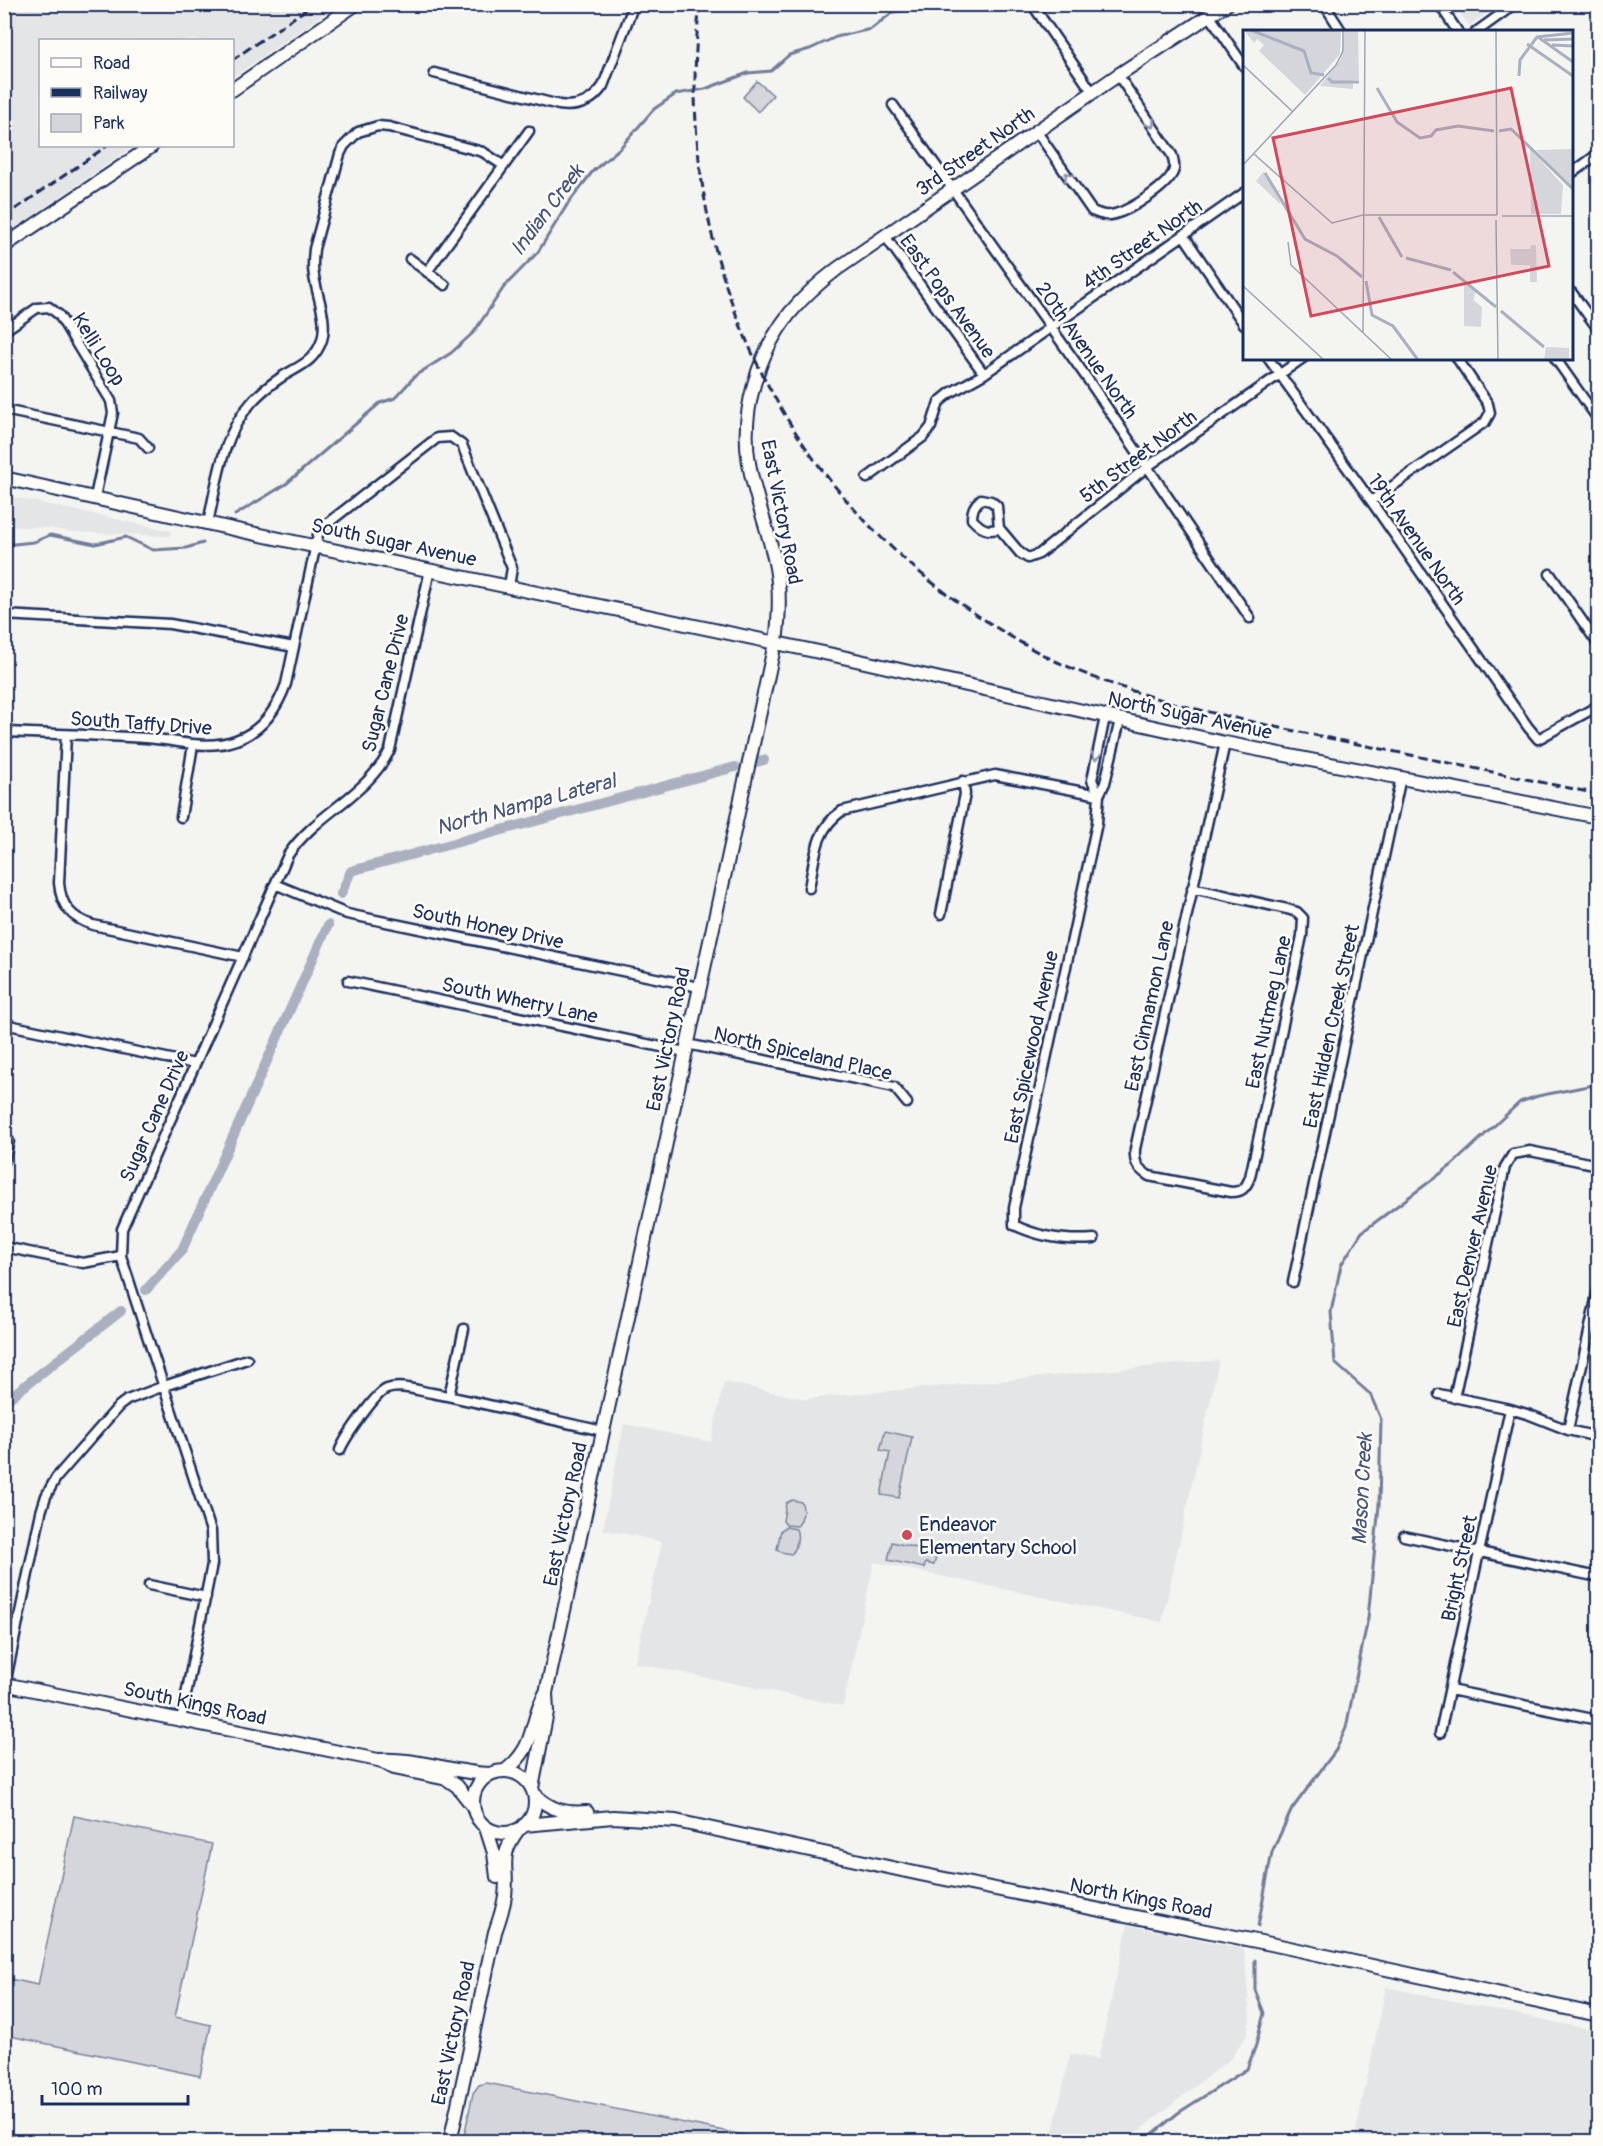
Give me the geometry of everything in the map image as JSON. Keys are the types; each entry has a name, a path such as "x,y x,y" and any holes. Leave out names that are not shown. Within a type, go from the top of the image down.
{"street":[{"path":"234,89 356,4"},
{"path":"434,73 559,105 577,106 589,101 603,86 634,4"},
{"path":"1032,4 1093,93"},
{"name":"3rd Street North","path":"767,352 777,332 803,298 837,269 1118,75 1227,4"},
{"path":"1324,4 1341,30"},
{"path":"1439,4 1457,30"},
{"path":"1479,30 1515,4"},
{"path":"1210,16 1243,63"},
{"path":"1037,132 1092,211 1104,216 1114,214 1158,189 1171,177 1174,168 1172,155 1118,75"},
{"name":"20th Avenue North","path":"893,105 1148,466 1250,618"},
{"path":"208,523 225,451 243,412 266,388 309,361 322,340 323,324 313,275 314,249 344,146 358,132 378,126 389,127 483,152 504,166"},
{"path":"427,272 530,131"},
{"path":"4,246 151,147"},
{"path":"1573,172 1599,154"},
{"name":"4th Street North","path":"867,478 923,437 931,427 939,402 950,393 984,374 1243,194"},
{"name":"East Pops Avenue","path":"885,236 984,374"},
{"path":"1184,236 1243,321"},
{"path":"410,259 445,285"},
{"path":"1573,294 1599,329"},
{"name":"Kelli Loop","path":"4,331 37,308 49,307 59,315 111,401 113,413 95,497"},
{"name":"East Victory Road","path":"533,1791 547,1712 546,1693 775,642 780,606 777,575 748,463 747,428 752,393 767,352"},
{"name":"19th Avenue North","path":"1269,360 1538,738 1599,706"},
{"name":"5th Street North","path":"999,528 1020,553 1028,558 1038,554 1148,466 1301,360"},
{"path":"1371,501 1485,422 1490,413 1488,404 1458,360"},
{"path":"1557,360 1599,419"},
{"path":"4,410 139,438 148,448"},
{"name":"South Taffy Drive","path":"4,732 148,738 193,745 218,745 239,740 255,730 269,717 279,702 286,684 319,530 436,438 451,437 462,445 512,568 509,586"},
{"name":"South Sugar Avenue","path":"4,478 775,642"},
{"name":"Sugar Cane Drive","path":"181,1720 212,1564 211,1531 121,1256 120,1244 128,1214 288,855 299,839 372,778 390,750 430,570"},
{"path":"1550,574 1599,644"},
{"path":"4,615 170,624 294,647"},
{"name":"North Sugar Avenue","path":"775,642 1225,743 1599,817"},
{"name":"East Spicewood Avenue","path":"1094,1239 1075,1240 1030,1232 1014,1226 1014,1208 1097,823 1098,795 1092,780 1105,717"},
{"name":"East Spicewood Avenue","path":"1098,795 1106,783 1120,720"},
{"path":"66,735 59,883 60,895 65,907 80,921 93,925 243,957"},
{"name":"East Cinnamon Lane","path":"1225,743 1134,1160 1138,1169 1149,1176 1231,1192 1244,1189"},
{"path":"181,817 193,745"},
{"path":"809,888 822,831 831,818 842,811 995,775 1098,795"},
{"name":"East Hidden Creek Street","path":"1293,1282 1401,777"},
{"path":"942,914 965,794 963,781"},
{"name":"South Honey Drive","path":"275,884 347,914 699,987"},
{"name":"East Nutmeg Lane","path":"1192,888 1287,909 1297,912 1303,918 1302,936 1250,1177 1244,1189"},
{"name":"South Wherry Lane","path":"348,981 686,1048"},
{"path":"4,1024 195,1064"},
{"name":"North Spiceland Place","path":"686,1048 894,1087 907,1103"},
{"path":"4,1161 9,1141"},
{"name":"East Denver Avenue","path":"1454,1398 1505,1167 1513,1154 1530,1151 1599,1166"},
{"path":"4,1247 83,1263 121,1256"},
{"path":"1568,1430 1599,1290"},
{"path":"449,1396 464,1329"},
{"path":"5,1684 37,1529 46,1496 56,1478 119,1406 127,1400 248,1359"},
{"path":"340,1450 345,1438 378,1394 386,1389 398,1388 449,1396 603,1431"},
{"path":"1439,1394 1510,1409 1568,1430 1599,1437"},
{"name":"Bright Street","path":"1440,1733 1510,1409"},
{"path":"1404,1536 1599,1577"},
{"path":"149,1585 206,1597"},
{"name":"South Kings Road","path":"5,1684 378,1760 396,1759 465,1772 490,1774"},
{"path":"1450,1690 1599,1720"},
{"name":"East Victory Road","path":"505,1771 523,1755 528,1745 537,1710 546,1693"},
{"name":"South Kings Road","path":"378,1760 394,1768 447,1779 457,1786 472,1804"},
{"path":"505,1771 521,1776 533,1791 533,1811 521,1828 502,1833 486,1828 479,1822 472,1804 477,1786 490,1774 505,1771"},
{"name":"North Kings Road","path":"533,1791 546,1805 560,1812 629,1809 656,1814 676,1821 920,1874 1271,1944 1599,2015"},
{"name":"North Kings Road","path":"521,1828 613,1817 676,1821"},
{"name":"East Victory Road","path":"486,1828 498,1876 495,1932"},
{"name":"East Victory Road","path":"450,2142 505,1895 505,1852 510,1841 521,1828"}],"shaded area":[{"path":"5,4 337,4 234,76 234,39 39,39 39,147 133,147 5,235"},
{"path":"1454,5 1498,5 1469,26"},
{"path":"4,495 171,531 170,536 70,532 50,528 5,526"},
{"name":"Endeavor Elementary School","path":"1219,1360 1162,1622 874,1562 843,1706 635,1663 662,1542 603,1529 624,1424 711,1442 724,1382 805,1399"},
{"path":"1128,1925 1244,1949 1250,2019 1247,2035 1231,2058 1126,2141 1051,2141 1070,2054 1098,2059"},
{"path":"1386,1987 1598,2031 1598,2141 1354,2141"}],"green space":[{"path":"757,81 773,95 758,112 743,97"},
{"path":"885,1431 912,1437 899,1498 881,1495 890,1452 880,1450"},
{"path":"792,1500 801,1502 803,1508 797,1526 786,1525 783,1521 786,1503"},
{"path":"786,1527 796,1529 797,1532 796,1546 791,1554 777,1549 781,1530"},
{"path":"892,1542 937,1553 934,1565 926,1563 924,1568 888,1560"},
{"path":"74,1816 212,1844 175,2017 211,2025 200,2076 5,2035 5,1978 38,1985"},
{"path":"487,2083 774,2141 463,2141 473,2093 479,2085"}],"waterway":[{"name":"Indian Creek","path":"235,515 286,484 380,403 395,398 416,375 451,353 474,332 504,287 538,252 567,205 593,171 620,148 654,109 676,94 705,89 748,73 771,71 789,55 810,49 836,37 871,29 893,12 920,9 930,4"},
{"name":"Indian Creek","path":"4,545 34,542 50,535 95,544 126,537 153,550 186,548 203,543"},
{"name":"North Nampa Lateral","path":"756,762 764,760"},
{"name":"North Nampa Lateral","path":"341,894 351,871 735,767"},
{"name":"North Nampa Lateral","path":"146,1290 182,1250 328,925"},
{"name":"Mason Creek","path":"1258,1926 1272,1852 1292,1809 1336,1750 1346,1728 1368,1618 1379,1505 1381,1419 1370,1394 1335,1363 1331,1312 1341,1265 1362,1232 1452,1165 1520,1102 1598,1084"},
{"name":"North Nampa Lateral","path":"4,1402 121,1311"},
{"name":"Mason Creek","path":"1143,2142 1178,2113 1247,2069 1264,2013 1255,1990 1255,1960"}],"railway":[{"path":"234,59 314,4"},
{"path":"700,4 695,93 702,180 720,264 749,345 788,420 838,490 898,553 968,609 1014,638 1062,664 1126,689 1224,716 1598,794"},
{"path":"4,217 106,147"}],"place":[{"name":"Endeavor Elementary School","path":"907,1535"}]}
